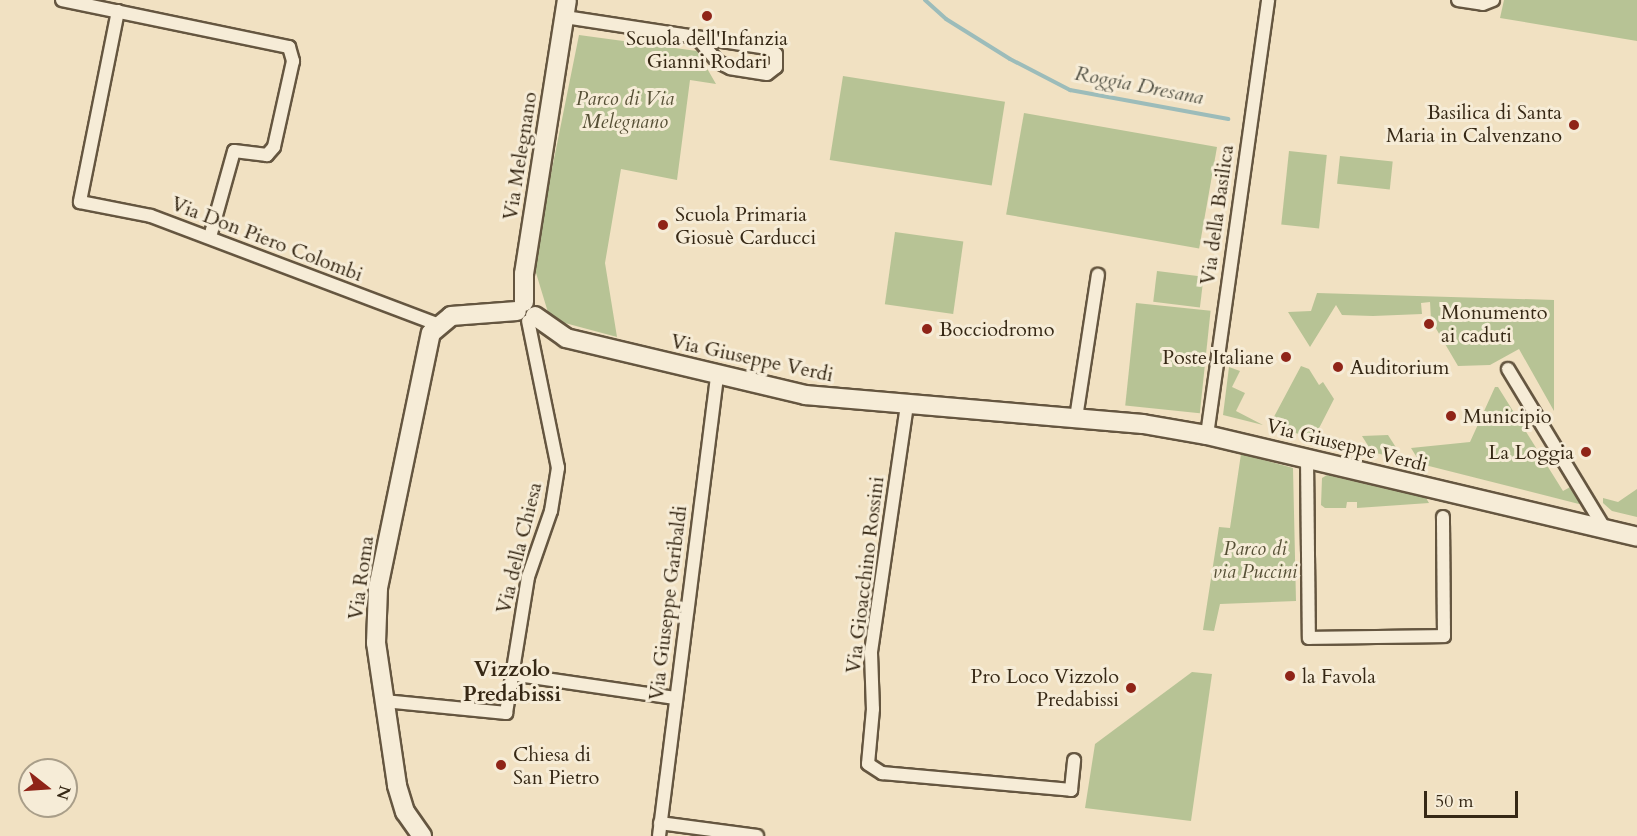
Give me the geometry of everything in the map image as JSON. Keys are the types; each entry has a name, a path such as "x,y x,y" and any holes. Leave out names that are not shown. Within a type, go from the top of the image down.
{"street":[{"path":"62,0 283,44 292,54 274,147 267,154 234,151 210,237"},
{"name":"Via della Basilica","path":"1207,435 1268,0"},
{"path":"1458,0 1483,4 1493,0"},
{"name":"Via Melegnano","path":"526,312 524,274 566,9 697,38 768,48 776,54 776,67 767,74 730,68 718,62 697,38"},
{"name":"Via Don Piero Colombi","path":"118,11 80,202 151,216 436,324"},
{"path":"1076,418 1098,275"},
{"path":"436,324 455,315 526,312"},
{"name":"Via Giuseppe Verdi","path":"526,312 566,338 813,397 1076,418 1207,435 1636,537"},
{"name":"Via della Chiesa","path":"384,701 506,714 528,577 551,511 558,468 526,312"},
{"name":"Via Roma","path":"422,836 400,800 376,637 377,594 420,375 429,337 436,324"},
{"path":"1508,369 1605,529"},
{"name":"Via Giuseppe Garibaldi","path":"659,830 717,375"},
{"name":"Via Gioacchino Rossini","path":"907,405 871,653 873,709 868,764 882,773 1071,790 1074,760"},
{"path":"1307,459 1309,638 1444,636 1443,517"},
{"path":"511,674 675,699"},
{"path":"659,830 757,836"}],"green space":[{"path":"1504,0 1637,0 1637,41 1500,18"},
{"name":"Parco di Via Melegnano","path":"579,35 697,51 716,84 690,80 677,180 621,169 605,263 617,337 550,319 533,263"},
{"path":"843,76 1005,102 992,186 830,160"},
{"path":"1024,113 1217,147 1199,248 1006,214"},
{"path":"1289,151 1327,155 1319,229 1281,225"},
{"path":"1340,156 1393,162 1390,189 1337,184"},
{"path":"895,232 963,242 953,314 885,304"},
{"path":"1157,271 1204,277 1200,307 1153,302"},
{"path":"1317,293 1554,300 1554,411 1519,349 1490,365 1458,366 1431,320 1430,302 1421,303 1422,314 1373,316 1342,315 1336,305 1310,347 1288,312 1311,311"},
{"path":"1136,303 1211,311 1200,413 1125,405"},
{"path":"1301,366 1309,369 1319,385 1323,382 1334,399 1314,438 1269,426"},
{"path":"1229,367 1240,371 1232,387 1245,393 1236,411 1263,425 1223,415"},
{"path":"1495,387 1498,387 1563,491 1572,486 1581,502 1579,504 1421,464 1411,448 1470,442"},
{"path":"1388,435 1404,460 1372,452 1362,436"},
{"name":"Parco di via Puccini","path":"1241,454 1293,468 1296,601 1220,604 1214,631 1203,630 1219,527 1230,528"},
{"path":"1327,475 1426,498 1429,503 1357,508 1357,502 1347,502 1346,508 1325,508 1321,505 1322,478"},
{"path":"1637,489 1637,517 1612,511 1603,503 1603,498 1618,502"},
{"path":"1192,672 1212,674 1191,821 1085,808 1095,744"}],"waterway":[{"name":"Roggia Dresana","path":"925,0 946,19 1010,59 1070,90 1228,119"}],"place":[{"name":"Scuola dell'Infanzia Gianni Rodari","path":"707,16"},
{"name":"Basilica di Santa Maria in Calvenzano","path":"1574,125"},
{"name":"Scuola Primaria Giosuè Carducci","path":"663,225"},
{"name":"Monumento ai caduti","path":"1429,324"},
{"name":"Bocciodromo","path":"927,329"},
{"name":"Poste Italiane","path":"1286,357"},
{"name":"Auditorium","path":"1338,367"},
{"name":"Municipio","path":"1451,416"},
{"name":"La Loggia","path":"1586,452"},
{"name":"la Favola","path":"1290,676"},
{"name":"Pro Loco Vizzolo Predabissi","path":"1131,688"},
{"name":"Chiesa di San Pietro","path":"501,765"}],"district":[{"name":"Vizzolo Predabissi","path":"512,682"}]}
